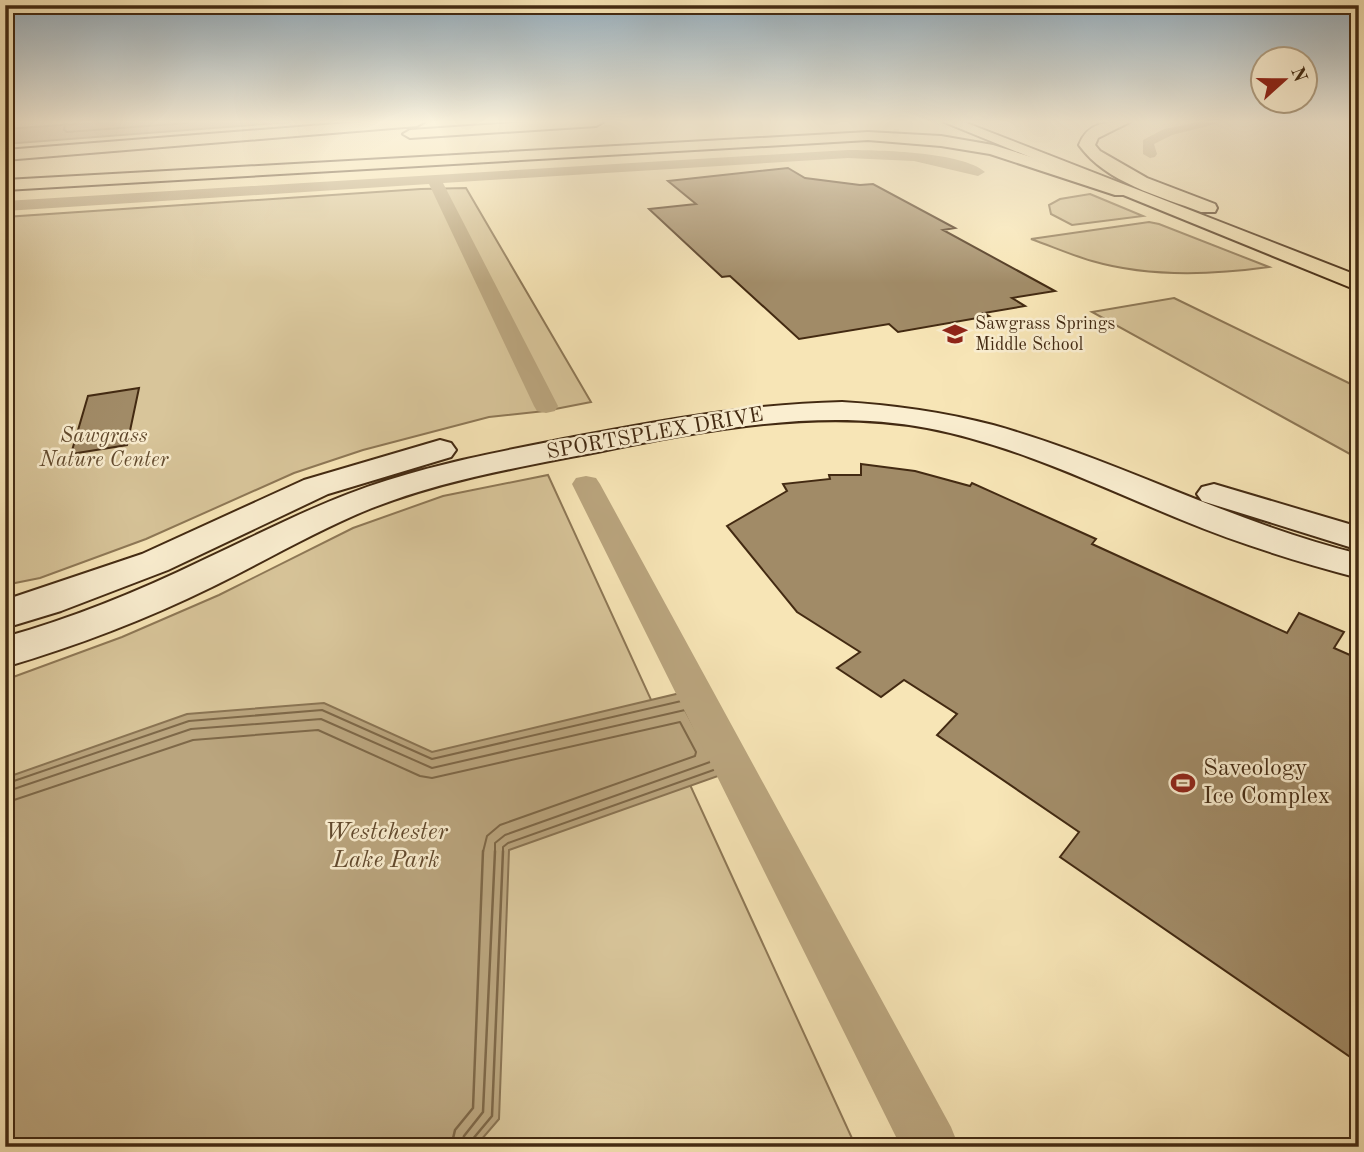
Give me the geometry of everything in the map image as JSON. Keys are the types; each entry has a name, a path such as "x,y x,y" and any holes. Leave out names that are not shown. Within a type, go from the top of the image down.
{"main road":[{"path":"5,178 37,176"},
{"path":"5,185 168,176"},
{"path":"1073,176 1121,191"},
{"path":"1083,176 1359,284"},
{"path":"1121,176 1359,265"},
{"path":"1131,176 1208,208"}],"street":[{"name":"SPORTSPLEX DRIVE","path":"5,614 47,602 155,562 316,487 497,461 831,400 927,398 985,411 1059,434 1240,504 1359,539"},
{"name":"SPORTSPLEX DRIVE","path":"831,400 975,429 1060,458 1254,537 1359,566"},
{"name":"SPORTSPLEX DRIVE","path":"5,652 44,641 172,590 360,501 408,472"}],"green space":[{"name":"Sawgrass Nature Center","path":"466,188 591,402 545,411 489,417 363,450 294,473 146,539 40,578 5,585 5,217"},
{"path":"1090,194 1143,216 1072,225 1051,214 1049,205 1060,199"},
{"path":"1149,222 1269,267 1202,273 1135,270 1092,261 1031,239"},
{"path":"1174,298 1359,388 1359,459 1092,312"},
{"name":"Westchester Lake Park","path":"548,475 856,1147 5,1147 5,680 122,637 219,595 353,528 443,496"}],"water":[{"path":"693,690 735,770 509,850 499,1119 475,1147 5,1147 5,778 187,714 324,703 432,752"}],"building":[{"path":"716,176 801,176 860,185 873,184 955,228 943,230 1055,291 1012,298 1025,306 984,313 989,316 898,332 889,324 799,339 730,276 722,277 649,209 696,204 668,181"},
{"path":"139,388 127,445 71,454 88,396"},
{"name":"Saveology Ice Complex","path":"861,464 915,471 970,486 972,483 1096,539 1092,544 1287,633 1299,613 1344,632 1334,648 1359,659 1359,1063 1060,857 1079,832 937,735 957,714 904,680 881,697 837,668 860,652 797,612 727,526 787,491 783,484 830,479 829,475 861,475"}],"waterway":[{"path":"5,206 495,176"},
{"path":"434,180 546,406"},
{"path":"586,484 931,1147"}],"place":[{"name":"Sawgrass Springs Middle School","path":"955,334"},
{"name":"Saveology Ice Complex","path":"1183,783"}]}
